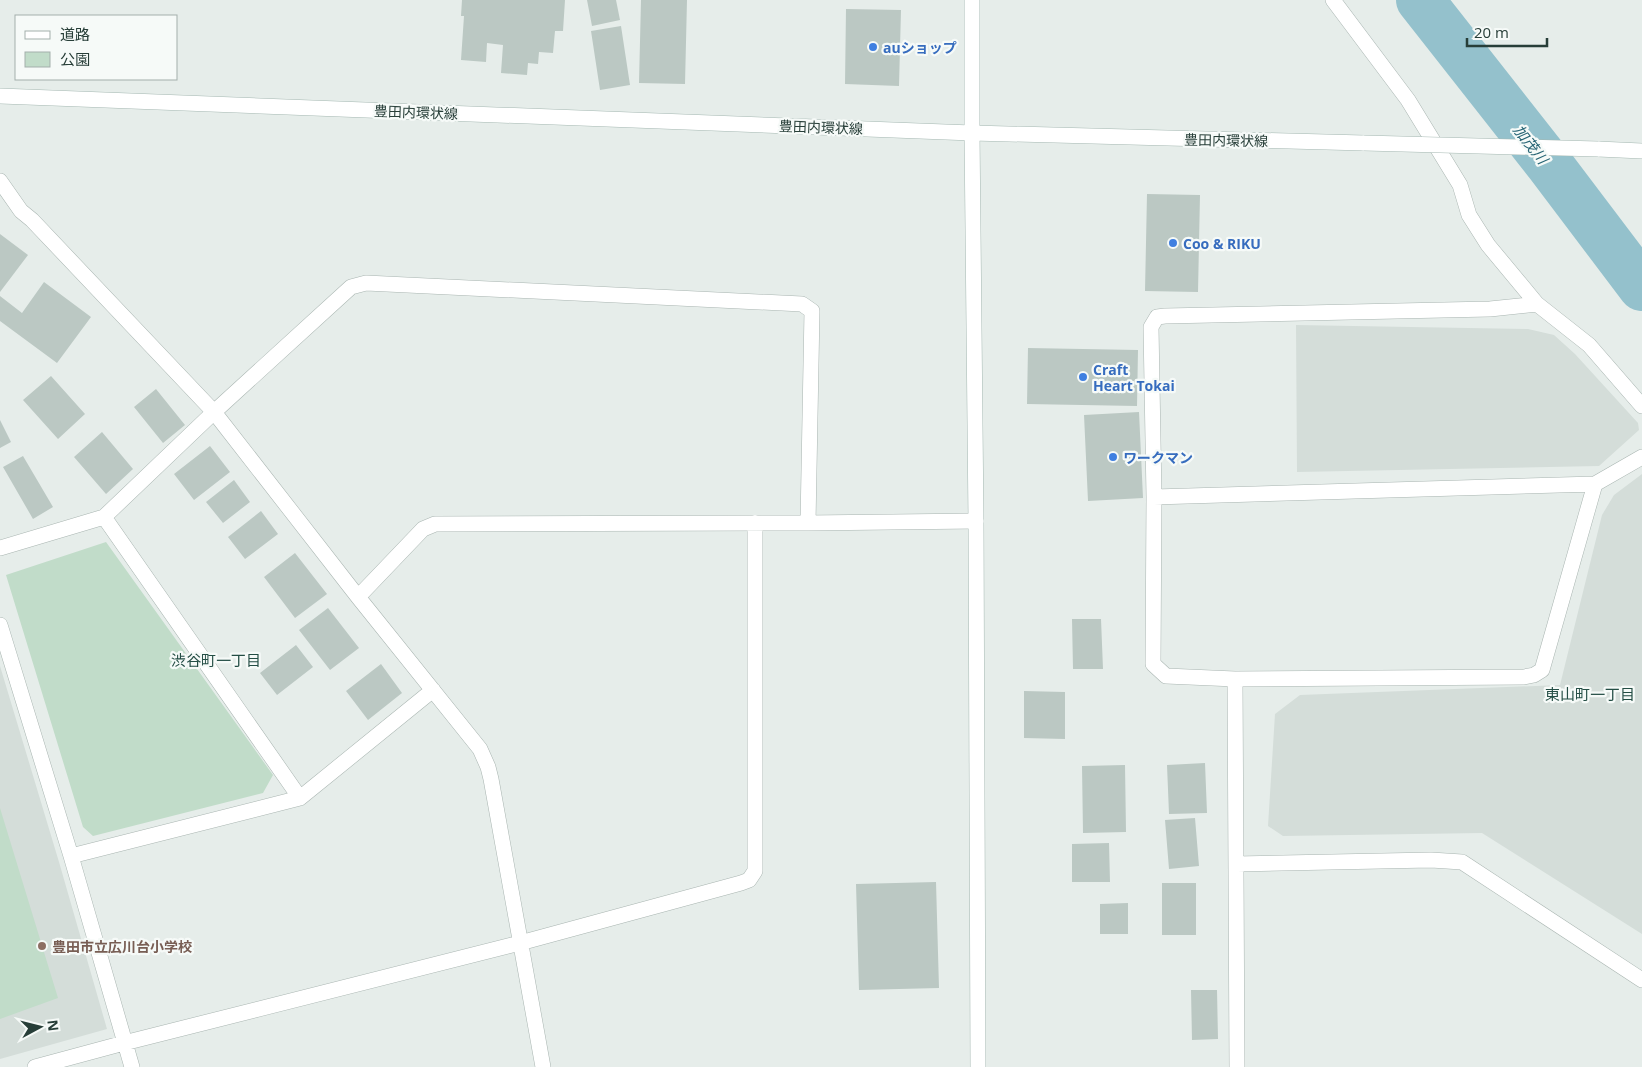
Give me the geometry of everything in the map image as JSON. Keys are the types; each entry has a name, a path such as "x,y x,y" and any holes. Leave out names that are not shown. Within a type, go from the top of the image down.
{"street":[{"path":"972,0 978,1067"},
{"path":"1333,0 1408,100 1460,185 1469,215 1488,245 1537,304 1589,345 1642,406"},
{"name":"豊田内環状線","path":"0,96 972,133 1642,151"},
{"path":"0,182 21,211 32,220 214,412 358,597 480,749 488,766 543,1067"},
{"path":"0,548 104,517 214,412 351,287 366,283 802,304 812,312 808,523"},
{"path":"1537,304 1490,309 1157,317 1151,327 1154,664 1166,676 1235,679 1524,678 1534,675 1542,670 1595,484"},
{"path":"1154,497 1595,484 1642,457"},
{"path":"104,517 300,798"},
{"path":"358,597 424,529 435,524 976,521"},
{"path":"34,1067 124,1042 520,942 749,880 754,872 755,523"},
{"path":"0,625 71,856 132,1067"},
{"path":"1235,679 1237,1067"},
{"path":"71,856 300,798 433,690"},
{"path":"1236,864 1431,860 1462,862 1642,980"}],"shaded area":[{"path":"1296,325 1528,329 1554,335 1575,354 1638,423 1639,430 1599,466 1297,472"},
{"path":"1642,474 1642,934 1482,833 1283,836 1268,826 1275,714 1300,695 1560,685 1602,515 1614,495"},
{"name":"豊田市立広川台小学校","path":"0,666 107,1029 0,1059"}],"green space":[{"path":"106,542 273,775 263,793 93,836 83,827 6,575"},
{"path":"0,808 58,998 0,1019"}],"building":[{"path":"462,0 565,0 563,31 555,31 553,53 539,52 538,64 528,63 527,75 501,73 503,45 487,43 486,62 461,60 464,16 461,16"},
{"path":"587,0 616,0 620,20 592,26"},
{"path":"641,0 687,0 685,84 639,83"},
{"name":"auショップ","path":"846,9 901,10 899,86 845,84"},
{"path":"621,26 630,85 600,90 591,31"},
{"name":"Coo & RIKU","path":"1147,194 1200,195 1198,292 1145,291"},
{"path":"0,234 28,255 0,292"},
{"path":"44,282 91,317 57,363 0,321 0,296 22,313"},
{"name":"Craft Heart Tokai","path":"1028,348 1138,350 1137,406 1027,404"},
{"path":"51,376 85,414 58,439 23,400"},
{"path":"156,389 185,425 163,443 134,407"},
{"name":"ワークマン","path":"1139,412 1143,498 1088,501 1084,415"},
{"path":"0,420 11,442 0,448"},
{"path":"102,432 133,469 106,494 74,457"},
{"path":"210,446 230,472 194,500 174,474"},
{"path":"23,456 53,507 33,519 3,467"},
{"path":"234,480 250,502 223,523 206,502"},
{"path":"261,511 278,534 245,559 228,537"},
{"path":"295,553 327,594 295,618 264,577"},
{"path":"328,608 359,648 330,670 299,630"},
{"path":"1072,619 1101,619 1103,669 1073,669"},
{"path":"296,645 313,667 277,695 260,673"},
{"path":"381,664 402,693 368,720 346,691"},
{"path":"1024,691 1065,692 1065,739 1024,738"},
{"path":"1205,763 1207,813 1169,814 1167,765"},
{"path":"1125,765 1126,832 1083,833 1082,766"},
{"path":"1195,818 1199,866 1169,869 1165,820"},
{"path":"1109,843 1110,882 1072,882 1072,844"},
{"path":"936,882 939,988 859,990 856,884"},
{"path":"1162,883 1196,883 1196,935 1162,935"},
{"path":"1128,903 1128,934 1100,934 1100,904"},
{"path":"1191,990 1217,990 1218,1039 1192,1040"}],"waterway":[{"name":"加茂川","path":"1420,0 1549,164 1642,287"}],"place":[{"name":"auショップ","path":"873,47"},
{"name":"Coo & RIKU","path":"1173,243"},
{"name":"Craft Heart Tokai","path":"1083,377"},
{"name":"ワークマン","path":"1113,457"},
{"name":"豊田市立広川台小学校","path":"42,946"}],"district":[{"name":"渋谷町一丁目","path":"216,660"},
{"name":"東山町一丁目","path":"1590,694"}]}
